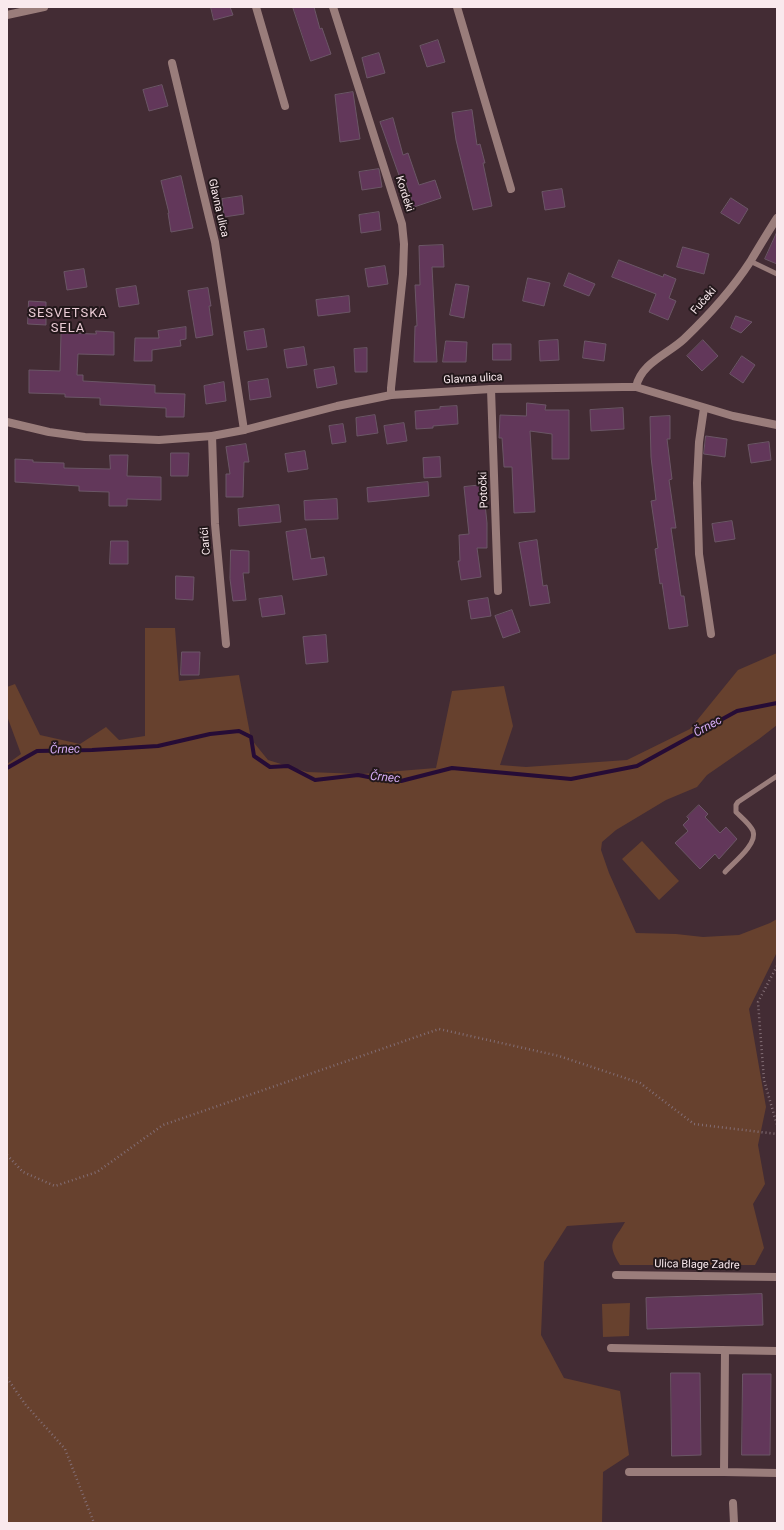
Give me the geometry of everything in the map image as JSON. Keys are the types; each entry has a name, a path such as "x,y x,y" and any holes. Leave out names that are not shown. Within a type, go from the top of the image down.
{"street":[{"path":"7,15 44,7"},
{"path":"256,7 285,106"},
{"name":"Kordeki","path":"333,7 402,224 404,244 392,395"},
{"path":"457,7 511,189"},
{"name":"Glavna ulica","path":"172,63 214,242 244,430"},
{"name":"Fučeki","path":"636,387 638,380 646,368 684,339 718,303 750,261 777,218"},
{"name":"Glavna ulica","path":"7,422 49,432 85,437 159,440 212,436 244,430 337,406 392,395 491,389 636,387 733,416 777,425"},
{"name":"Potočki","path":"491,389 498,591"},
{"path":"704,408 699,442 697,482 699,554 712,634"},
{"name":"Carići","path":"212,436 215,524 226,644"},
{"name":"Ulica Blage Zadre","path":"616,1275 777,1277"},
{"path":"611,1348 777,1351"},
{"path":"724,1472 725,1350"},
{"path":"629,1472 777,1473"},
{"path":"733,1503 734,1523"}],"lane":[{"path":"750,261 777,274"},
{"path":"725,872 752,844 754,838 753,831 736,812 736,805 777,776"}],"path":[{"path":"777,966 758,1002 764,1080 777,1125"},
{"path":"7,1155 23,1172 55,1186 97,1172 163,1125 439,1029 559,1056 640,1083 694,1124 777,1134"},
{"path":"7,1378 25,1404 65,1450 94,1523"}],"shaded area":[{"path":"145,628 175,628 179,681 239,675 251,739 268,760 307,772 362,774 436,768 452,691 504,686 513,726 500,765 526,767 627,760 690,729 738,670 777,653 777,725 707,775 697,787 666,800 616,830 602,842 601,850 609,873 636,933 676,934 703,937 739,935 777,919 777,952 749,1009 766,1107 758,1145 765,1184 753,1204 764,1248 755,1265 620,1265 615,1257 612,1246 625,1222 567,1226 544,1262 541,1335 564,1378 620,1391 629,1455 603,1472 602,1523 7,1523 7,764 21,754 7,716 7,687 15,684 40,735 80,744 106,727 119,740 145,736"},
{"path":"642,841 679,881 659,900 622,859"},
{"path":"630,1303 629,1336 603,1337 602,1304"}],"building":[{"path":"211,7 230,7 233,15 214,20"},
{"path":"293,7 314,7 320,29 322,28 331,54 311,61"},
{"path":"438,40 445,62 427,67 420,46"},
{"path":"379,53 385,73 367,78 362,58"},
{"path":"162,85 168,106 149,111 143,90"},
{"path":"353,92 360,139 340,142 335,95"},
{"path":"472,110 477,145 480,144 485,163 483,163 492,206 473,210 456,140 452,113"},
{"path":"393,118 403,155 408,153 419,185 435,180 441,198 414,207 404,177 400,178 380,122"},
{"path":"379,169 382,187 362,190 359,172"},
{"path":"181,176 193,228 171,232 169,213 161,181"},
{"path":"562,189 565,207 545,210 542,192"},
{"path":"242,196 244,214 224,217 222,199"},
{"path":"731,198 748,209 739,224 721,213"},
{"path":"379,212 381,230 361,233 359,215"},
{"path":"777,232 777,264 765,259"},
{"path":"443,245 444,267 432,267 437,362 414,362 415,326 417,326 415,285 420,285 419,246"},
{"path":"683,247 709,254 704,274 677,267"},
{"path":"619,260 663,277 664,274 676,279 669,298 676,301 668,320 649,312 656,294 612,277"},
{"path":"385,266 388,284 368,287 365,269"},
{"path":"84,269 87,287 67,290 64,272"},
{"path":"569,273 595,284 589,296 564,286"},
{"path":"528,278 550,283 544,306 523,301"},
{"path":"456,284 469,286 464,318 450,315"},
{"path":"136,286 139,304 119,307 116,289"},
{"path":"208,288 213,335 196,338 188,291"},
{"path":"349,296 350,312 318,316 316,300"},
{"path":"29,301 46,302 46,325 28,324"},
{"path":"736,316 752,322 741,333 731,328"},
{"path":"186,327 186,339 180,340 181,346 152,350 152,361 134,361 135,338 159,338 158,331"},
{"path":"264,329 267,347 247,350 244,332"},
{"path":"96,331 114,332 114,355 78,354 77,375 83,375 83,381 155,385 155,393 185,394 184,417 166,417 166,408 100,405 100,398 65,397 65,394 29,393 29,370 60,371 61,333 96,334"},
{"path":"558,340 559,360 540,361 539,341"},
{"path":"703,340 718,356 702,371 687,356"},
{"path":"446,341 467,342 466,362 443,362"},
{"path":"585,341 606,344 604,361 583,358"},
{"path":"493,344 511,344 511,360 493,360"},
{"path":"304,347 307,365 287,368 284,350"},
{"path":"367,348 367,372 355,372 354,349"},
{"path":"742,356 755,365 743,383 730,374"},
{"path":"334,367 337,384 317,388 314,370"},
{"path":"268,379 271,397 250,400 248,382"},
{"path":"224,382 226,401 206,404 204,386"},
{"path":"527,403 546,405 545,410 569,410 569,459 552,459 552,434 530,431 535,512 514,513 512,467 504,467 502,438 499,438 500,415 526,416"},
{"path":"457,406 458,424 416,429 415,411"},
{"path":"623,408 624,429 591,431 590,410"},
{"path":"375,415 378,433 357,436 356,418"},
{"path":"670,416 670,439 667,439 672,479 669,480 676,528 671,528 681,596 684,596 688,626 669,629 655,549 658,548 651,501 656,500 651,457 650,417"},
{"path":"404,423 407,441 387,444 384,426"},
{"path":"343,424 346,442 332,444 329,426"},
{"path":"706,436 727,439 725,457 704,454"},
{"path":"769,442 771,460 751,463 748,445"},
{"path":"246,444 249,462 244,462 243,497 226,497 226,474 230,474 226,447"},
{"path":"305,451 308,469 288,472 285,454"},
{"path":"171,453 189,453 188,476 171,476"},
{"path":"110,455 128,455 127,476 161,477 161,500 127,499 127,506 109,506 109,492 79,491 79,486 15,482 15,459 33,460 33,462 64,463 64,468 110,469"},
{"path":"440,457 441,477 424,478 423,458"},
{"path":"428,482 429,496 368,502 367,488"},
{"path":"483,485 487,523 487,548 477,548 481,577 461,580 458,561 460,561 459,535 469,534 464,487"},
{"path":"337,499 338,519 305,520 304,501"},
{"path":"279,505 281,522 239,526 238,509"},
{"path":"732,521 735,539 715,542 712,524"},
{"path":"306,529 311,559 324,557 327,575 293,580 286,532"},
{"path":"537,540 543,586 547,585 550,603 530,606 519,543"},
{"path":"111,541 128,541 128,564 110,564"},
{"path":"231,550 249,551 249,573 243,573 246,600 233,601 230,579"},
{"path":"176,576 194,577 193,600 176,599"},
{"path":"282,596 285,614 262,617 259,599"},
{"path":"488,598 491,616 471,619 468,601"},
{"path":"512,610 520,632 503,638 495,616"},
{"path":"326,635 328,662 306,664 303,637"},
{"path":"182,652 200,652 199,675 181,675"},
{"path":"699,805 708,814 705,817 720,833 726,827 737,839 719,859 715,854 700,869 675,843 688,831 683,825 689,819 687,817"},
{"path":"762,1294 763,1325 647,1329 646,1298"},
{"path":"671,1373 700,1373 701,1455 672,1456"},
{"path":"743,1374 771,1374 770,1455 742,1455"}],"waterway":[{"name":"Črnec","path":"7,768 37,751 92,750 158,746 210,734 239,731 251,737 254,756 270,767 288,766 315,780 358,775 384,780 401,781 452,768 571,779 637,766 737,711 777,703"}],"district":[{"name":"SESVETSKA SELA","path":"68,322"}]}
